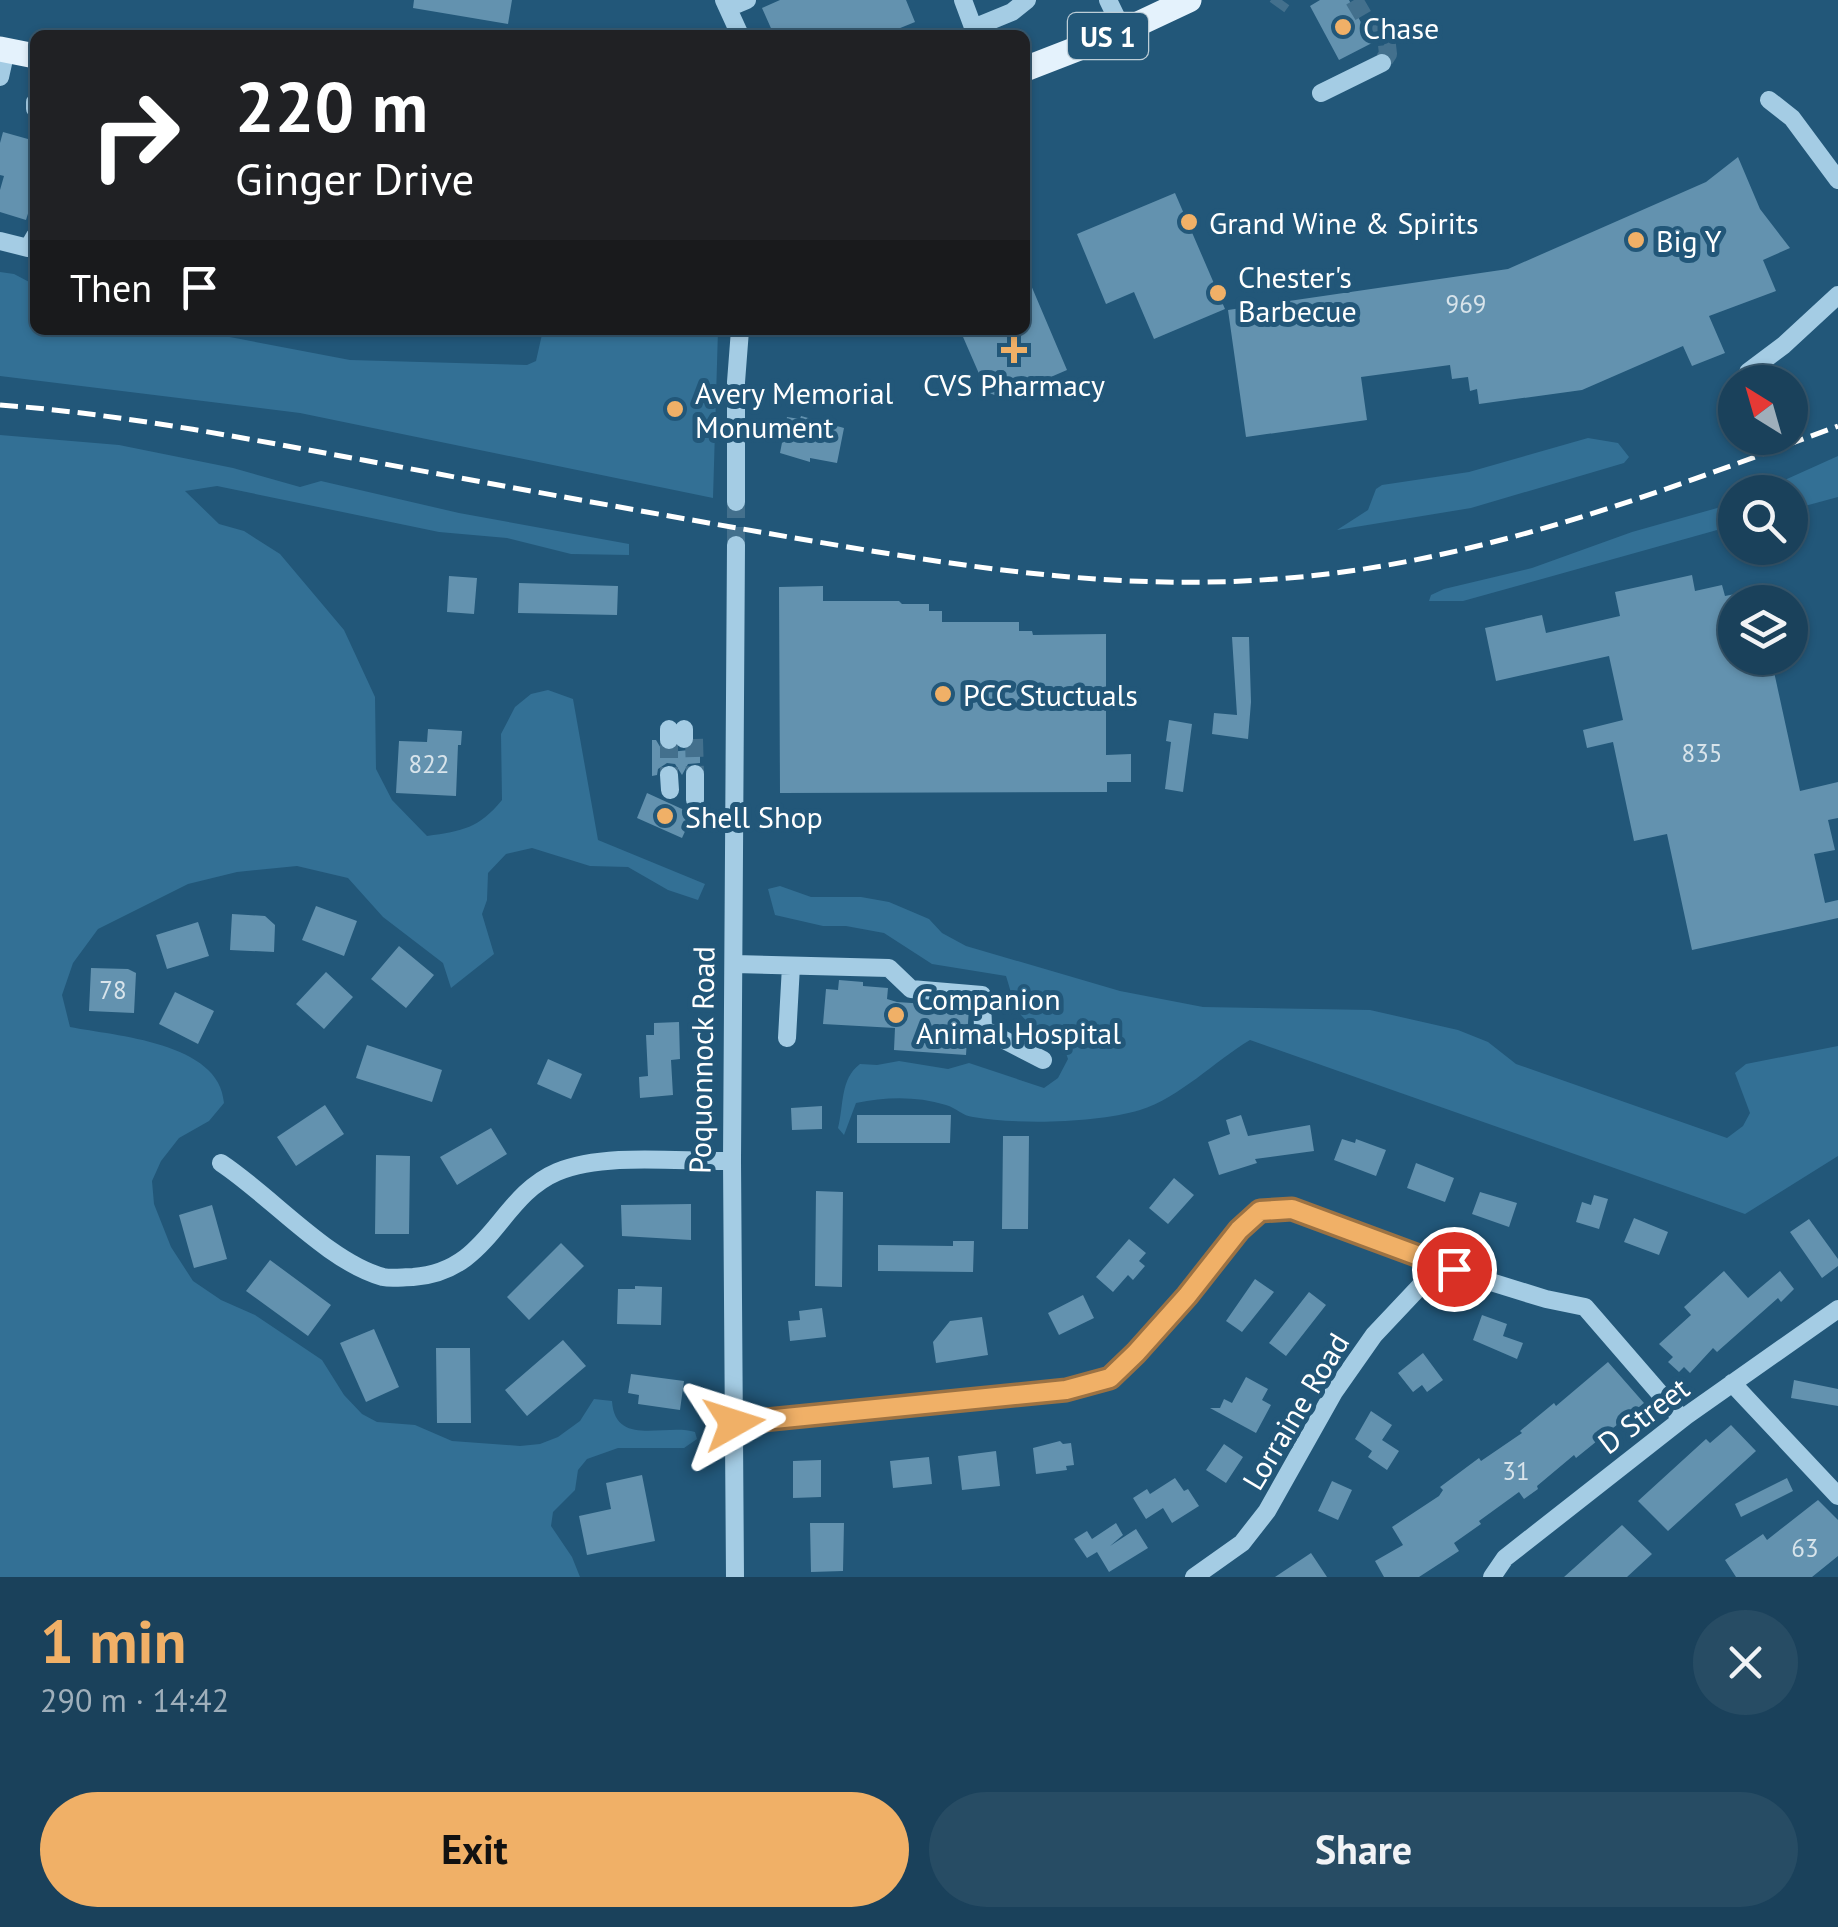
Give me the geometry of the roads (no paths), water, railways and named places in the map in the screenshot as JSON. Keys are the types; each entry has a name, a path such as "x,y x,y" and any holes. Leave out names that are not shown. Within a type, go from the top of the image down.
{"main road":[{"name":"US 1","path":"1030,67 1189,0"},
{"path":"3,50 30,55"}],"street":[{"path":"738,30 726,4 747,0"},
{"path":"963,0 975,30"},
{"path":"977,30 1027,0"},
{"path":"1108,0 1123,31"},
{"path":"0,77 3,50"},
{"path":"1321,93 1382,62"},
{"path":"1769,100 1792,118 1838,180"},
{"path":"0,242 28,248 30,245"},
{"path":"1757,365 1838,294"},
{"path":"736,502 740,335"},
{"name":"Poquonnock Road","path":"735,1577 732,1161 736,544"},
{"path":"735,964 888,968 910,989 982,994 982,1029 1042,1060"},
{"path":"787,1038 791,966"},
{"path":"222,1163 347,1262 386,1278 428,1276 458,1263 489,1240 532,1188 555,1173 604,1162 732,1161"},
{"path":"734,1423 1066,1390 1110,1378 1187,1296 1239,1230 1260,1211 1292,1209 1439,1266 1585,1307 1682,1419"},
{"name":"Lorraine Road","path":"1194,1577 1242,1543 1259,1522 1334,1392 1364,1349 1439,1266"},
{"name":"D Street","path":"1492,1577 1505,1558 1682,1419 1838,1309"},
{"path":"1732,1383 1838,1496"}],"tunnel":[{"path":"1277,7 1282,0"},
{"path":"1354,0 1373,32 1387,45 1388,54 1382,63"},
{"path":"736,502 736,545"},
{"path":"694,739 695,774"},
{"path":"669,740 669,775"}],"railway":[{"path":"0,405 182,428 932,560 1046,575 1160,582 1276,579 1421,559 1632,501 1838,426"}],"place":[{"name":"Chase","path":"1343,27"},
{"name":"Grand Wine & Spirits","path":"1189,222"},
{"name":"Big Y","path":"1636,240"},
{"name":"Chester's Barbecue","path":"1218,293"},
{"name":"CVS Pharmacy","path":"1014,350"},
{"name":"Avery Memorial Monument","path":"675,409"},
{"name":"PCC Stuctuals","path":"943,694"},
{"name":"Shell Shop","path":"665,816"},
{"name":"Companion Animal Hospital","path":"896,1015"}]}
